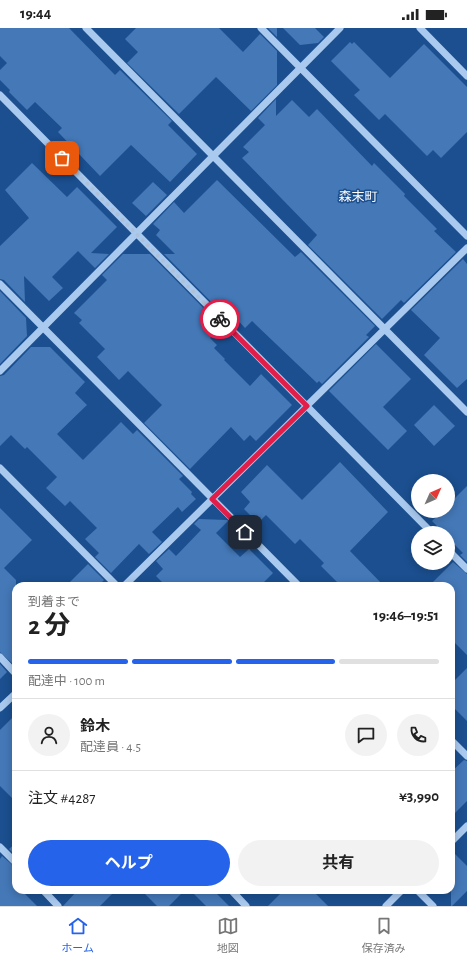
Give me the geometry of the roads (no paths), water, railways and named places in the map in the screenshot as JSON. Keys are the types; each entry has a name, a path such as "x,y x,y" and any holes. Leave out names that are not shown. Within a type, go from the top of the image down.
{"street":[{"path":"86,28 212,157 386,328 467,412"},
{"path":"261,28 467,236"},
{"path":"0,371 340,28"},
{"path":"420,28 467,76"},
{"path":"0,96 425,526"},
{"path":"128,582 467,248"},
{"path":"0,284 294,582"},
{"path":"0,468 113,582"},
{"path":"455,557 467,569"},
{"path":"0,658 12,670"},
{"path":"0,708 12,697"},
{"path":"455,744 467,756"},
{"path":"455,838 467,826"},
{"path":"0,847 12,859"},
{"path":"47,894 58,906"},
{"path":"234,894 246,906"},
{"path":"386,906 398,894"},
{"path":"421,894 433,906"}],"district":[{"name":"森末町","path":"358,197"}]}
